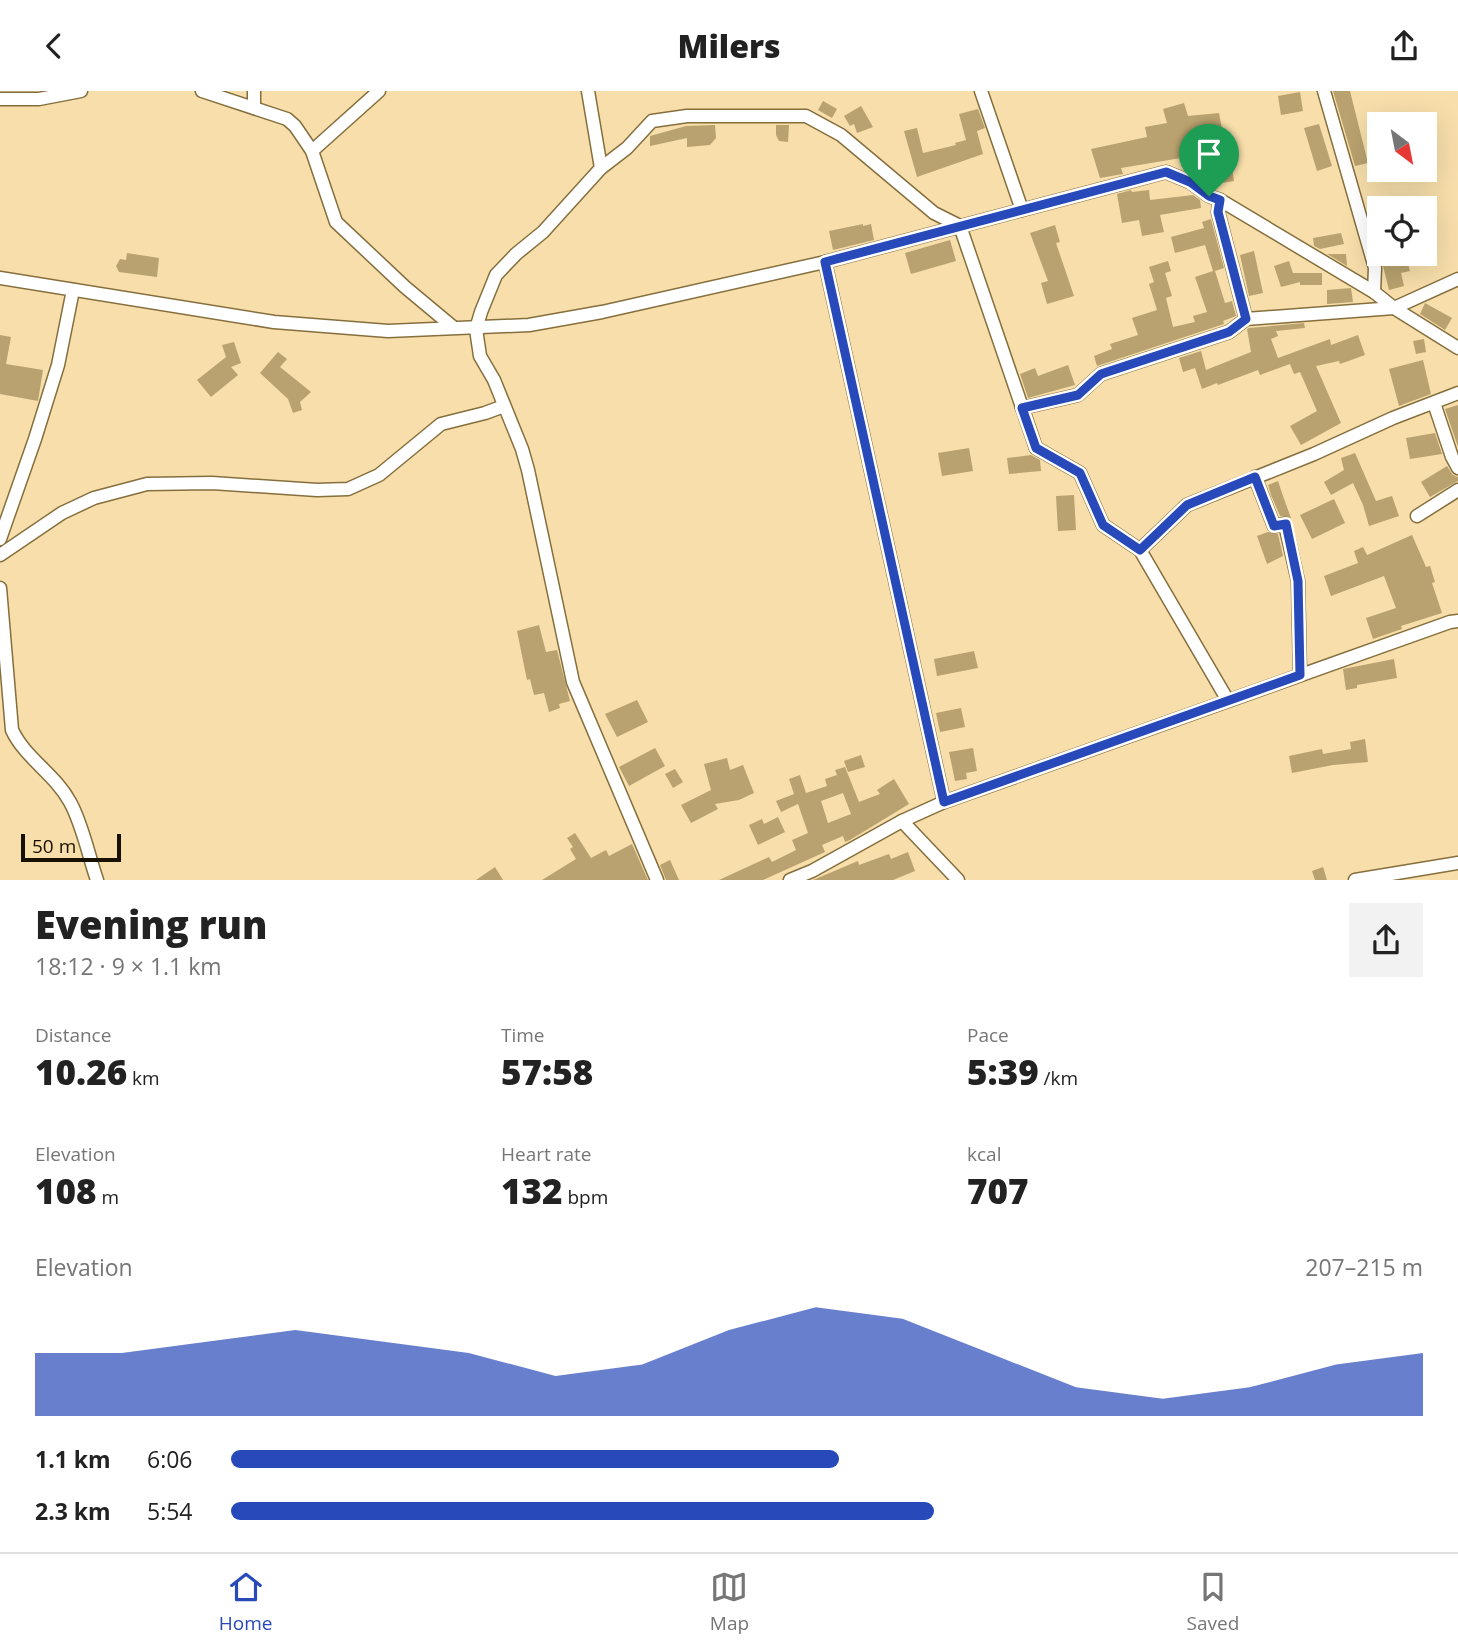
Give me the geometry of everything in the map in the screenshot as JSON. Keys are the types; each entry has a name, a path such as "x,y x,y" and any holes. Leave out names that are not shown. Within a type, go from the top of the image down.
{"street":[{"path":"0,99 39,99 81,91"},
{"path":"202,91 287,120 295,126 312,151 336,222 405,287 453,327"},
{"path":"254,91 254,108"},
{"path":"312,151 379,91"},
{"path":"588,91 601,168"},
{"path":"981,91 1022,210"},
{"path":"1324,91 1375,268 1374,292"},
{"path":"657,880 573,682 528,470 494,380 480,356 476,328 496,275 516,254 543,233 601,168 627,148 652,121 687,116 806,116 841,135 934,213 960,226 1036,448 1080,473 1103,525 1140,550 1227,699"},
{"path":"0,278 274,322 388,331 529,325 602,313 825,262 1166,172 1190,182 1209,196 1374,292 1394,308 1458,348"},
{"path":"1220,200 1218,212 1246,319"},
{"path":"825,262 944,802"},
{"path":"1022,408 1078,395 1101,374 1229,332 1246,319 1394,308 1458,279"},
{"path":"0,538 58,365 73,290"},
{"path":"1140,550 1187,505 1458,393"},
{"path":"1434,403 1458,468"},
{"path":"0,555 72,508 93,498 147,484 212,483 317,490 348,489 379,475 441,424 485,414 504,406"},
{"path":"1255,477 1274,526 1286,524 1298,581 1300,675"},
{"path":"1417,516 1458,490"},
{"path":"0,588 12,730 17,741 51,776 71,802 97,880"},
{"path":"790,880 944,802 1126,738 1227,699 1458,621"},
{"path":"902,821 958,880"},
{"path":"1355,880 1458,863"}],"building":[{"path":"1333,91 1350,91 1367,159 1367,163 1355,166"},
{"path":"1300,92 1303,111 1281,115 1278,96"},
{"path":"823,101 837,109 832,118 818,110"},
{"path":"1184,103 1188,116 1219,113 1222,129 1211,131 1211,153 1121,168 1123,174 1100,178 1091,149 1147,137 1145,127 1167,123 1163,109"},
{"path":"861,106 873,127 857,133 854,124 850,126 844,116"},
{"path":"978,109 985,128 977,131 983,154 917,177 904,131 917,128 923,153 956,145 955,143 966,140 959,114"},
{"path":"1319,124 1332,166 1317,171 1304,128"},
{"path":"715,125 716,138 710,145 687,147 687,138 650,146 650,136 686,126"},
{"path":"776,125 789,125 788,142 779,141"},
{"path":"1231,161 1234,181 1209,185 1206,183 1204,170 1208,169 1207,164"},
{"path":"1131,190 1149,190 1150,200 1193,195 1200,200 1201,208 1160,215 1164,232 1142,236 1139,220 1122,223 1117,194"},
{"path":"1211,219 1224,268 1215,271 1225,303 1232,301 1236,316 1223,321 1224,324 1097,366 1094,356 1112,349 1110,344 1138,335 1132,318 1157,310 1149,284 1154,282 1149,267 1168,261 1171,271 1165,273 1172,296 1166,298 1173,327 1195,322 1193,316 1207,312 1195,277 1213,271 1205,245 1175,253 1171,237 1204,228 1202,222"},
{"path":"871,224 874,240 833,250 829,231"},
{"path":"1055,225 1060,242 1056,243 1074,296 1047,304 1041,283 1048,281 1030,233"},
{"path":"1341,233 1344,244 1320,249 1314,246 1313,238"},
{"path":"950,240 956,261 911,274 905,253"},
{"path":"1254,251 1263,293 1249,296 1240,255"},
{"path":"127,253 159,258 157,277 119,272 116,266 120,259 126,260"},
{"path":"1327,254 1346,254 1347,266"},
{"path":"1289,261 1293,273 1322,273 1322,285 1300,285 1300,282 1281,287 1274,266"},
{"path":"1383,266 1409,266 1410,271 1401,273 1404,286 1389,290"},
{"path":"1351,288 1353,302 1327,304 1327,290"},
{"path":"1425,303 1452,318 1445,330 1420,314"},
{"path":"1304,323 1305,328 1276,331 1278,336 1271,339 1278,358 1330,339 1331,345 1358,335 1365,355 1340,364 1339,361 1316,366 1341,423 1301,445 1290,426 1317,411 1300,372 1294,374 1290,364 1260,375 1258,370 1202,389 1195,368 1183,372 1179,358 1201,351 1206,370 1251,352 1249,328"},
{"path":"0,335 11,337 6,364 43,370 38,401 0,394"},
{"path":"1424,339 1426,352 1416,354 1413,341"},
{"path":"234,342 241,363 231,367 238,375 211,397 197,380 226,357 222,345"},
{"path":"278,352 287,359 280,367 311,392 300,402 302,410 293,413 288,399 260,373"},
{"path":"1423,360 1431,394 1399,406 1389,369"},
{"path":"1068,365 1075,385 1028,398 1020,374 1035,368 1038,376"},
{"path":"1458,405 1458,447 1445,409"},
{"path":"1435,433 1442,454 1410,459 1406,438"},
{"path":"969,448 973,471 942,476 938,453"},
{"path":"1355,453 1376,501 1392,496 1399,516 1369,526 1353,483 1331,495 1324,482 1344,470 1341,458"},
{"path":"1031,455 1040,460 1041,471 1009,474 1007,458"},
{"path":"1447,466 1453,475 1458,477 1458,481 1430,497 1421,482"},
{"path":"1278,481 1291,518 1280,516 1271,495 1268,485"},
{"path":"1074,495 1076,530 1058,531 1056,496"},
{"path":"1334,499 1345,523 1312,539 1300,515"},
{"path":"1268,532 1278,534 1283,556 1267,564 1257,536"},
{"path":"1412,535 1426,567 1430,566 1435,582 1432,583 1442,613 1401,626 1402,629 1373,639 1366,618 1396,608 1384,576 1331,596 1324,576 1358,563 1354,551 1363,547 1367,555"},
{"path":"539,625 546,652 557,650 570,701 559,704 560,708 549,712 544,693 534,695 530,679 527,680 517,631"},
{"path":"974,651 978,668 937,676 934,659"},
{"path":"1394,659 1397,678 1357,685 1357,688 1346,690 1343,669"},
{"path":"637,700 648,722 617,737 605,714"},
{"path":"961,708 965,727 940,732 936,713"},
{"path":"1365,739 1368,762 1292,773 1289,756 1322,749 1323,754 1351,749 1350,742"},
{"path":"655,748 665,766 629,786 619,767"},
{"path":"973,748 977,771 966,773 967,779 955,781 949,752"},
{"path":"861,755 865,767 848,772 844,761"},
{"path":"727,758 730,770 743,765 754,793 739,800 715,804 718,809 691,823 681,805 711,790 704,764"},
{"path":"845,767 859,802 880,794 877,790 894,779 909,804 850,840 845,842 843,836 822,845 825,852 763,880 719,880 769,857 772,862 796,850 792,840 808,833 798,804 781,812 776,801 794,794 789,779 800,775 806,793 827,786 825,779 837,775 835,770","holes":["843,793 851,814 828,823 821,801"]},
{"path":"675,769 683,782 673,788 665,774"},
{"path":"778,817 785,832 758,845 749,825 762,819 764,824"},
{"path":"575,833 591,858 606,850 609,856 632,844 648,880 542,880 576,859 567,838"},
{"path":"908,852 915,871 893,880 813,880 858,861 859,865 889,854 891,859"},
{"path":"670,860 679,880 666,880 660,865"},
{"path":"495,867 503,880 476,880"},
{"path":"1323,867 1327,880 1315,880 1312,871"}],"route":[{"path":"1166,172 1190,182 1209,196 1220,200 1218,212 1246,319 1229,332 1101,374 1078,395 1022,408 1036,448 1080,473 1103,525 1140,550 1187,505 1255,477 1274,526 1286,524 1298,581 1300,675 944,802 825,262 1166,172"}]}
